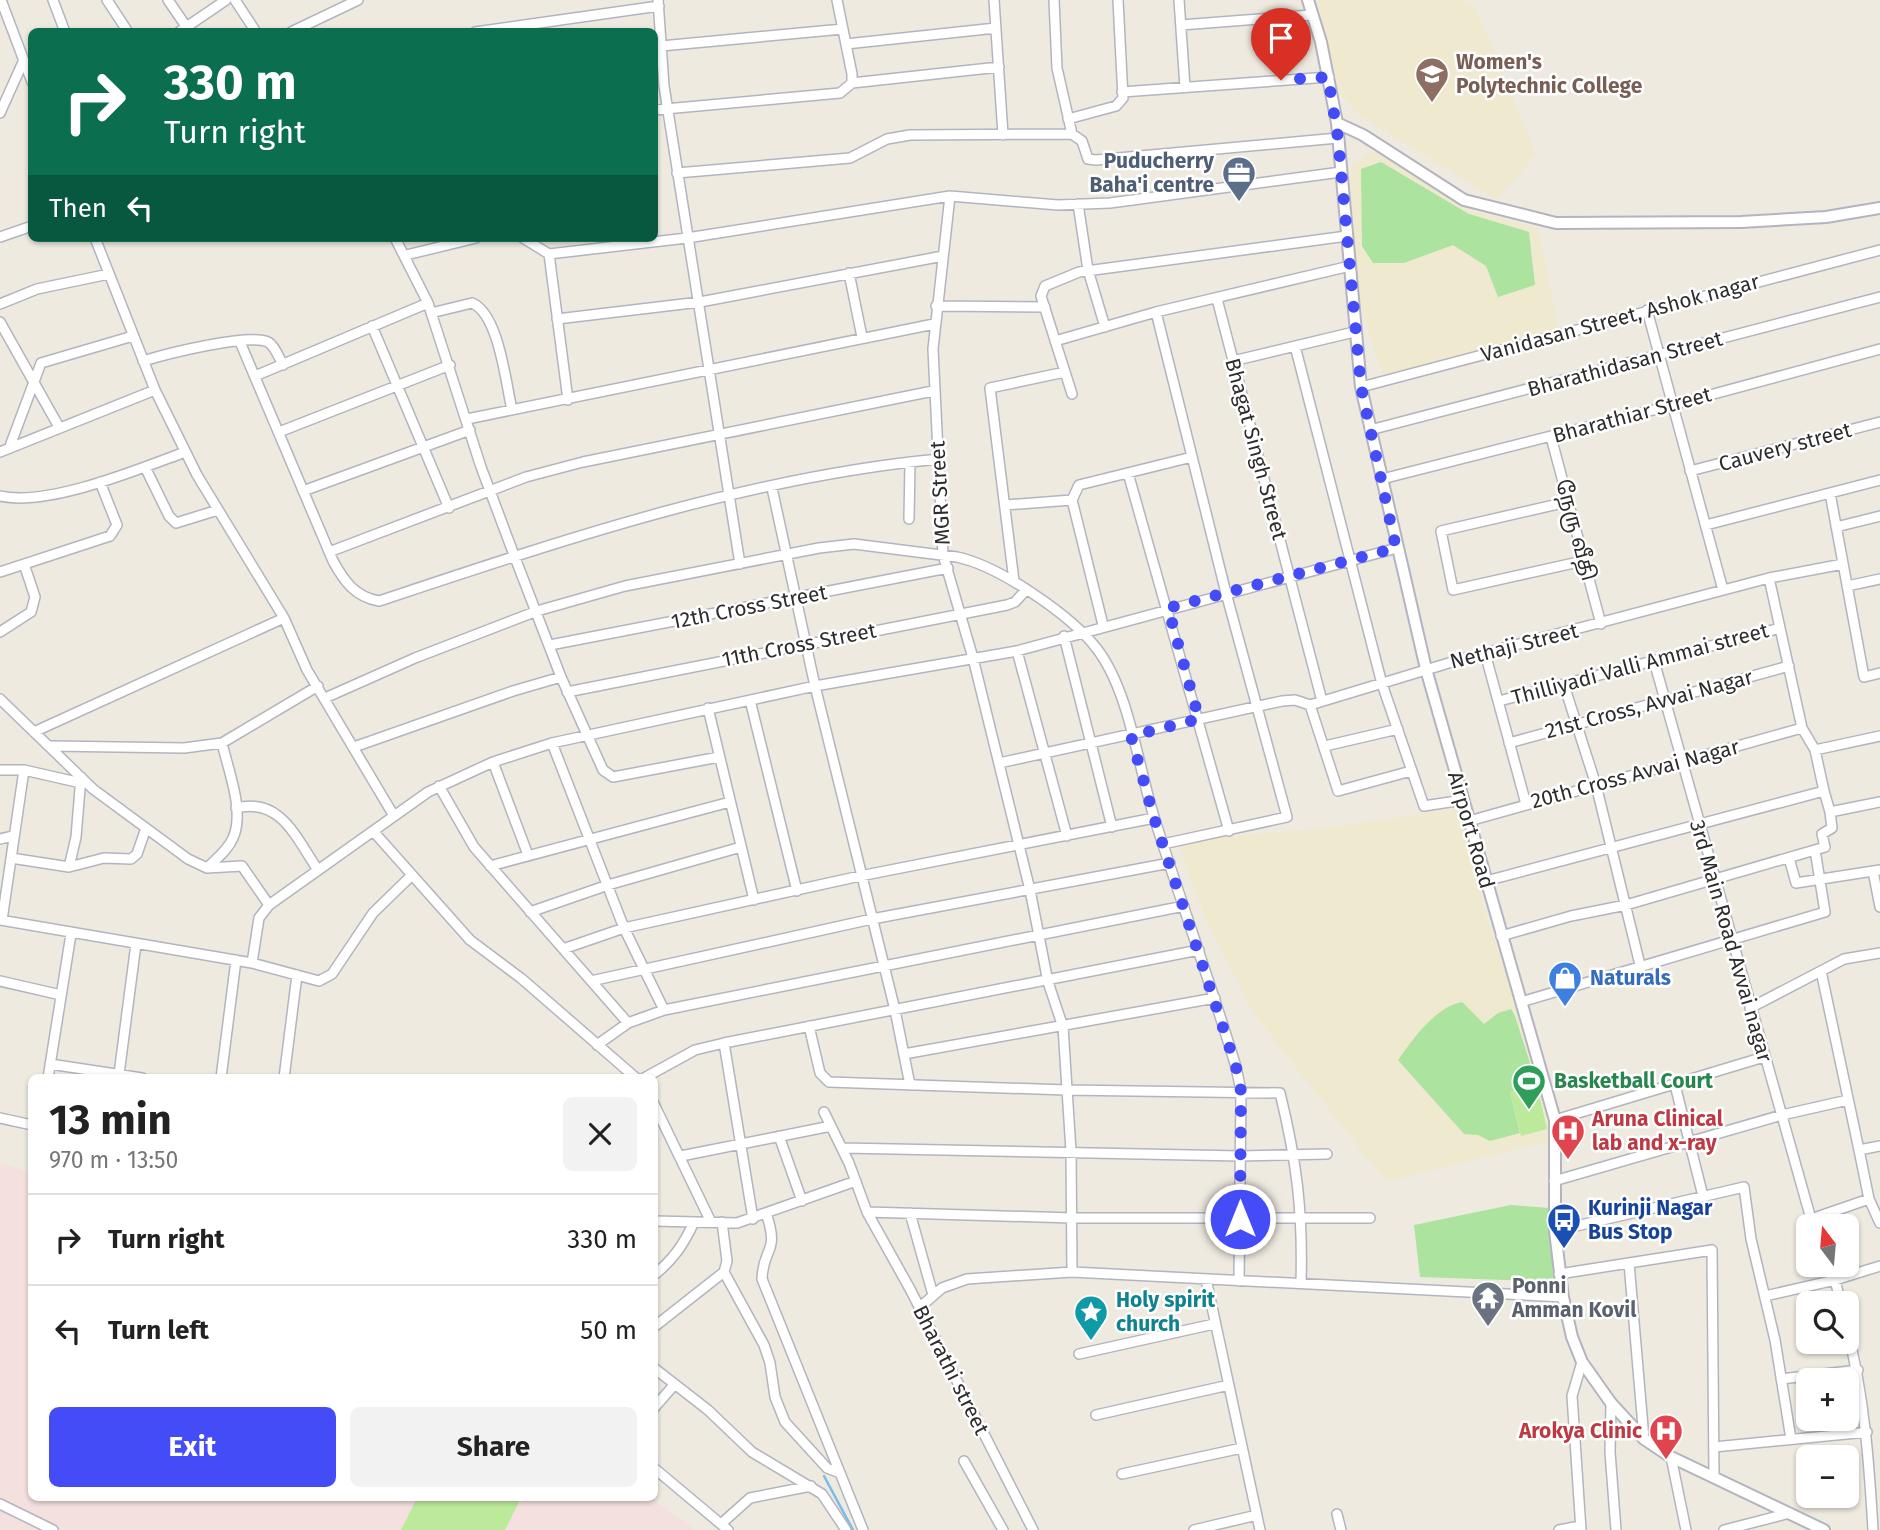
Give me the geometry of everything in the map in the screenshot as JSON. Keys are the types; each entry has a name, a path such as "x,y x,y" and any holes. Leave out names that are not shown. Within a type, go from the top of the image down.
{"street":[{"path":"1,0 28,73"},
{"path":"53,0 64,28"},
{"path":"107,0 125,28"},
{"path":"168,0 184,28"},
{"path":"188,28 226,0"},
{"path":"235,0 253,28"},
{"path":"299,28 358,0"},
{"path":"837,0 852,83"},
{"path":"994,0 1003,135"},
{"path":"1054,0 1057,68 1072,134"},
{"path":"1068,119 1116,106 1123,98 1118,0"},
{"path":"1179,0 1185,87"},
{"name":"Airport Road","path":"1308,0 1337,123 1361,387 1426,669 1555,1120 1555,1231 1559,1274 1582,1362 1611,1403 1644,1439 1671,1457 1714,1475 1824,1530"},
{"path":"500,28 659,3 662,46 659,71 668,108 687,239 722,435 740,564"},
{"path":"1181,26 1311,15"},
{"path":"846,44 996,28"},
{"path":"662,46 844,29"},
{"path":"0,113 23,62"},
{"path":"658,109 834,95 841,93 852,83 999,67"},
{"path":"1122,92 1328,77"},
{"path":"1337,123 1363,135 1464,200 1556,223 1741,222 1826,217 1880,208"},
{"path":"677,173 850,158 887,139 909,135 1072,134 1082,141 1088,159 1096,160 1338,138"},
{"path":"530,242 549,254 687,239 950,195 1078,204 1157,197 1341,172"},
{"name":"MGR Street","path":"950,195 934,324 933,391 943,555 974,560 1014,581 1080,631 1098,650 1112,678 1154,818 1215,998 1241,1091 1239,1281"},
{"path":"1078,204 1088,270 1105,327"},
{"path":"0,237 28,227"},
{"path":"1072,394 1041,296 1045,286 1088,270 1347,236"},
{"path":"97,242 155,390 184,452 284,618 307,670 394,816"},
{"path":"398,242 428,303 514,555 561,677 608,776 719,757"},
{"path":"406,255 460,242"},
{"name":"Vanidasan Street, Ashok nagar","path":"1361,387 1880,250"},
{"path":"549,254 568,400"},
{"path":"558,319 700,302 943,256"},
{"path":"1055,341 1156,312 1350,267"},
{"path":"849,273 862,337"},
{"path":"0,304 37,289 109,274"},
{"name":"Bharathidasan Street","path":"1370,430 1880,297"},
{"name":"Bhagat Singh Street","path":"1217,299 1322,701"},
{"path":"255,376 428,303"},
{"path":"431,313 472,303 482,310 492,327 512,410"},
{"path":"936,306 1045,307"},
{"path":"1647,310 1723,590"},
{"path":"1156,312 1226,593 1287,817 1163,844"},
{"path":"0,322 59,427"},
{"path":"467,419 934,324"},
{"path":"372,326 449,508"},
{"path":"1233,361 1354,332"},
{"path":"10,446 38,367 49,359 133,336"},
{"path":"143,361 240,342 268,342 283,365"},
{"path":"240,342 344,581 367,599 379,601 606,527 772,488 939,459"},
{"path":"1295,346 1382,684 1411,771 1424,806 1463,800"},
{"name":"Bharathiar Street","path":"1382,479 1880,349"},
{"path":"279,432 450,365"},
{"path":"1014,581 990,388 1065,372"},
{"path":"0,452 155,390"},
{"path":"330,552 492,493 526,477 583,462 933,391"},
{"name":"Cauvery street","path":"1690,471 1880,422"},
{"path":"303,491 470,430"},
{"name":"நேரு வீதி","path":"1551,437 1601,624"},
{"path":"0,496 50,494 100,482 184,452"},
{"path":"1103,625 1072,500 1079,485 1192,457"},
{"path":"909,519 910,462"},
{"path":"145,467 172,520 183,523 218,510"},
{"path":"1128,473 1229,831"},
{"path":"1706,525 1880,480"},
{"path":"0,572 96,542 116,530 116,520 100,482"},
{"path":"772,488 814,686 895,1010 910,1085"},
{"path":"1830,493 1864,677 1880,673"},
{"path":"1006,505 1072,500"},
{"path":"1567,502 1441,531 1454,592 1583,561"},
{"path":"1836,527 1880,516"},
{"path":"325,698 415,658 537,611 625,586 786,554 854,544 943,555 973,658 1020,846 1048,982 1063,1027 1071,1151 1072,1272"},
{"path":"252,963 259,918 269,905 439,786 493,762 586,733 814,686 1017,651 1080,631 1396,548"},
{"path":"0,632 31,612 35,597 24,564"},
{"name":"Nethaji Street","path":"1382,684 1426,669 1769,578 1843,564"},
{"name":"12th Cross Street","path":"550,645 948,568"},
{"path":"1501,936 1714,881 1825,847 1822,834 1832,828 1830,812 1815,750 1802,728 1769,578"},
{"path":"1847,586 1880,579"},
{"name":"11th Cross Street","path":"567,691 1007,605 1015,602 1026,590"},
{"path":"36,731 284,618"},
{"name":"Thilliyadi Valli Ammai street","path":"1499,701 1780,628"},
{"path":"1064,636 1112,827"},
{"path":"1017,651 1067,836"},
{"path":"1485,653 1526,804"},
{"name":"3rd Main Road Avvai nagar","path":"1654,661 1680,762 1811,1219 1869,1199"},
{"name":"21st Cross, Avvai Nagar","path":"1509,743 1789,666"},
{"path":"354,747 561,677"},
{"path":"999,763 1091,745 1257,706 1295,700 1310,705 1382,684"},
{"path":"1564,685 1595,785 1641,969"},
{"path":"52,746 184,748 222,743 318,686"},
{"path":"0,699 52,746 81,780 198,866 242,866 269,905"},
{"path":"750,700 797,891"},
{"path":"1310,705 1338,791 1411,771"},
{"path":"708,708 754,900"},
{"name":"20th Cross Avvai Nagar","path":"1469,821 1802,728"},
{"path":"1325,746 1398,729"},
{"path":"1815,750 1880,736"},
{"path":"207,868 233,839 236,808 222,743"},
{"path":"552,743 624,928 664,1010"},
{"path":"493,762 528,855"},
{"path":"0,769 24,770 81,780"},
{"path":"24,770 1,920 252,963 313,981 326,979 373,913 412,875"},
{"path":"69,867 76,836 81,780"},
{"path":"439,786 474,847 628,1023"},
{"path":"1486,881 1824,791"},
{"path":"490,866 590,837 730,802"},
{"path":"1830,812 1880,802"},
{"path":"236,808 257,804 269,808 283,819 318,870"},
{"path":"563,949 624,928 860,876 1154,818"},
{"path":"11,858 69,867 104,858 131,859 137,854 146,828"},
{"path":"373,831 470,940 522,979 631,1074"},
{"path":"0,839 13,836"},
{"path":"530,912 608,885 741,847"},
{"path":"1521,1002 1641,969 1825,912 1815,850"},
{"path":"1789,858 1796,883 1876,871 1880,907"},
{"path":"591,981 872,919 1170,863"},
{"path":"597,1045 628,1023 664,1010 1184,906"},
{"path":"49,1074 71,934"},
{"path":"50,1064 119,1074 136,944"},
{"path":"651,1074 686,1054 724,1043 1048,982 1199,950"},
{"path":"1750,1008 1844,959 1880,953"},
{"path":"222,1074 236,960"},
{"path":"1821,971 1869,1199 1879,1216"},
{"path":"285,1074 297,975"},
{"path":"0,983 61,995"},
{"path":"904,1054 1215,998"},
{"path":"809,1026 820,1073 829,1082 1066,1090 1280,1093 1296,1154 1303,1219 1301,1283"},
{"path":"724,1043 743,1144 753,1219"},
{"path":"1555,1120 1764,1057"},
{"path":"1675,1085 1703,1196"},
{"path":"1554,1181 1782,1115 1848,1100"},
{"path":"658,1112 711,1222"},
{"name":"Bharathi street","path":"824,1112 843,1148 866,1212 919,1308 1033,1530"},
{"path":"0,1118 28,1124"},
{"path":"681,1156 831,1126"},
{"path":"779,1136 802,1201"},
{"path":"1859,1150 1880,1146"},
{"path":"843,1148 1240,1156 1327,1154"},
{"path":"658,1222 753,1219 856,1181"},
{"path":"1555,1231 1744,1187 1751,1239 1765,1296 1791,1439"},
{"path":"866,1212 1073,1218 1370,1218"},
{"path":"766,1213 773,1245 762,1267 762,1279 863,1530"},
{"path":"910,1213 933,1295"},
{"path":"658,1272 671,1262 685,1242 694,1222"},
{"path":"658,1324 724,1272 727,1261 722,1222"},
{"path":"1559,1274 1712,1250 1714,1475"},
{"path":"1629,1263 1644,1439"},
{"path":"1765,1296 1835,1280 1880,1266"},
{"path":"724,1272 764,1345 771,1363 775,1397 785,1422 827,1468 840,1473"},
{"path":"919,1308 933,1295 955,1282 967,1279 1072,1272 1563,1297"},
{"path":"1206,1279 1260,1530"},
{"path":"1835,1280 1838,1291"},
{"path":"1079,1354 1214,1324"},
{"path":"1559,1530 1581,1528 1573,1396 1582,1362"},
{"path":"658,1371 708,1410 752,1452 811,1486 831,1505 841,1528"},
{"path":"1781,1379 1796,1377"},
{"path":"1859,1377 1867,1432 1873,1530"},
{"path":"658,1403 674,1385"},
{"path":"1096,1415 1229,1385"},
{"path":"1611,1403 1609,1452 1616,1530"},
{"path":"1714,1447 1867,1432"},
{"path":"1122,1474 1242,1448"},
{"path":"1671,1457 1686,1530"},
{"path":"964,1461 1003,1530"},
{"path":"658,1471 725,1527 750,1498 811,1486"},
{"path":"0,1504 52,1530"},
{"path":"1337,1514 1341,1530"},
{"path":"1194,1530 1257,1515"},
{"path":"1724,1530 1795,1515 1800,1530"}],"shaded area":[{"name":"Women's Polytechnic College","path":"1317,0 1464,0 1475,6 1536,154 1497,200 1360,116 1337,91"},
{"path":"1373,151 1471,210 1538,228 1559,330 1386,375 1381,372 1358,295 1350,185 1352,164"},
{"path":"1457,808 1488,921 1528,1036 1555,1140 1386,1182 1254,1014 1206,920 1178,844 1231,836 1329,828"},
{"path":"0,1163 28,1171 28,1501 656,1501 695,1530 0,1530"}],"green space":[{"path":"1381,162 1469,214 1529,232 1535,285 1498,297 1486,266 1453,245 1404,263 1373,263 1362,246 1361,169"},
{"path":"1462,1002 1484,1024 1498,1013 1511,1009 1515,1016 1537,1085 1510,1092 1520,1133 1490,1141 1478,1135 1464,1134 1398,1060 1434,1017"},
{"name":"Basketball Court","path":"1537,1085 1547,1129 1521,1136 1510,1092"},
{"path":"1511,1205 1549,1208 1558,1282 1420,1277 1414,1225"},
{"path":"416,1501 520,1501 505,1530 401,1530"}],"waterway":[{"path":"824,1476 853,1530"}],"place":[{"name":"Women's Polytechnic College","path":"1432,104"},
{"name":"Puducherry Baha'i centre","path":"1239,203"},
{"name":"Naturals","path":"1565,1008"},
{"name":"Basketball Court","path":"1529,1111"},
{"name":"Aruna Clinical lab and x-ray","path":"1568,1161"},
{"name":"Kurinji Nagar Bus Stop","path":"1564,1250"},
{"name":"Ponni Amman Kovil","path":"1488,1328"},
{"name":"Holy spirit church","path":"1091,1342"},
{"name":"Arokya Clinic","path":"1666,1461"}],"route":[{"path":"1240,1219 1241,1091 1236,1067 1209,977 1154,818 1131,736 1199,719 1168,608 1396,548 1361,387 1337,123 1328,77 1281,80"}]}
